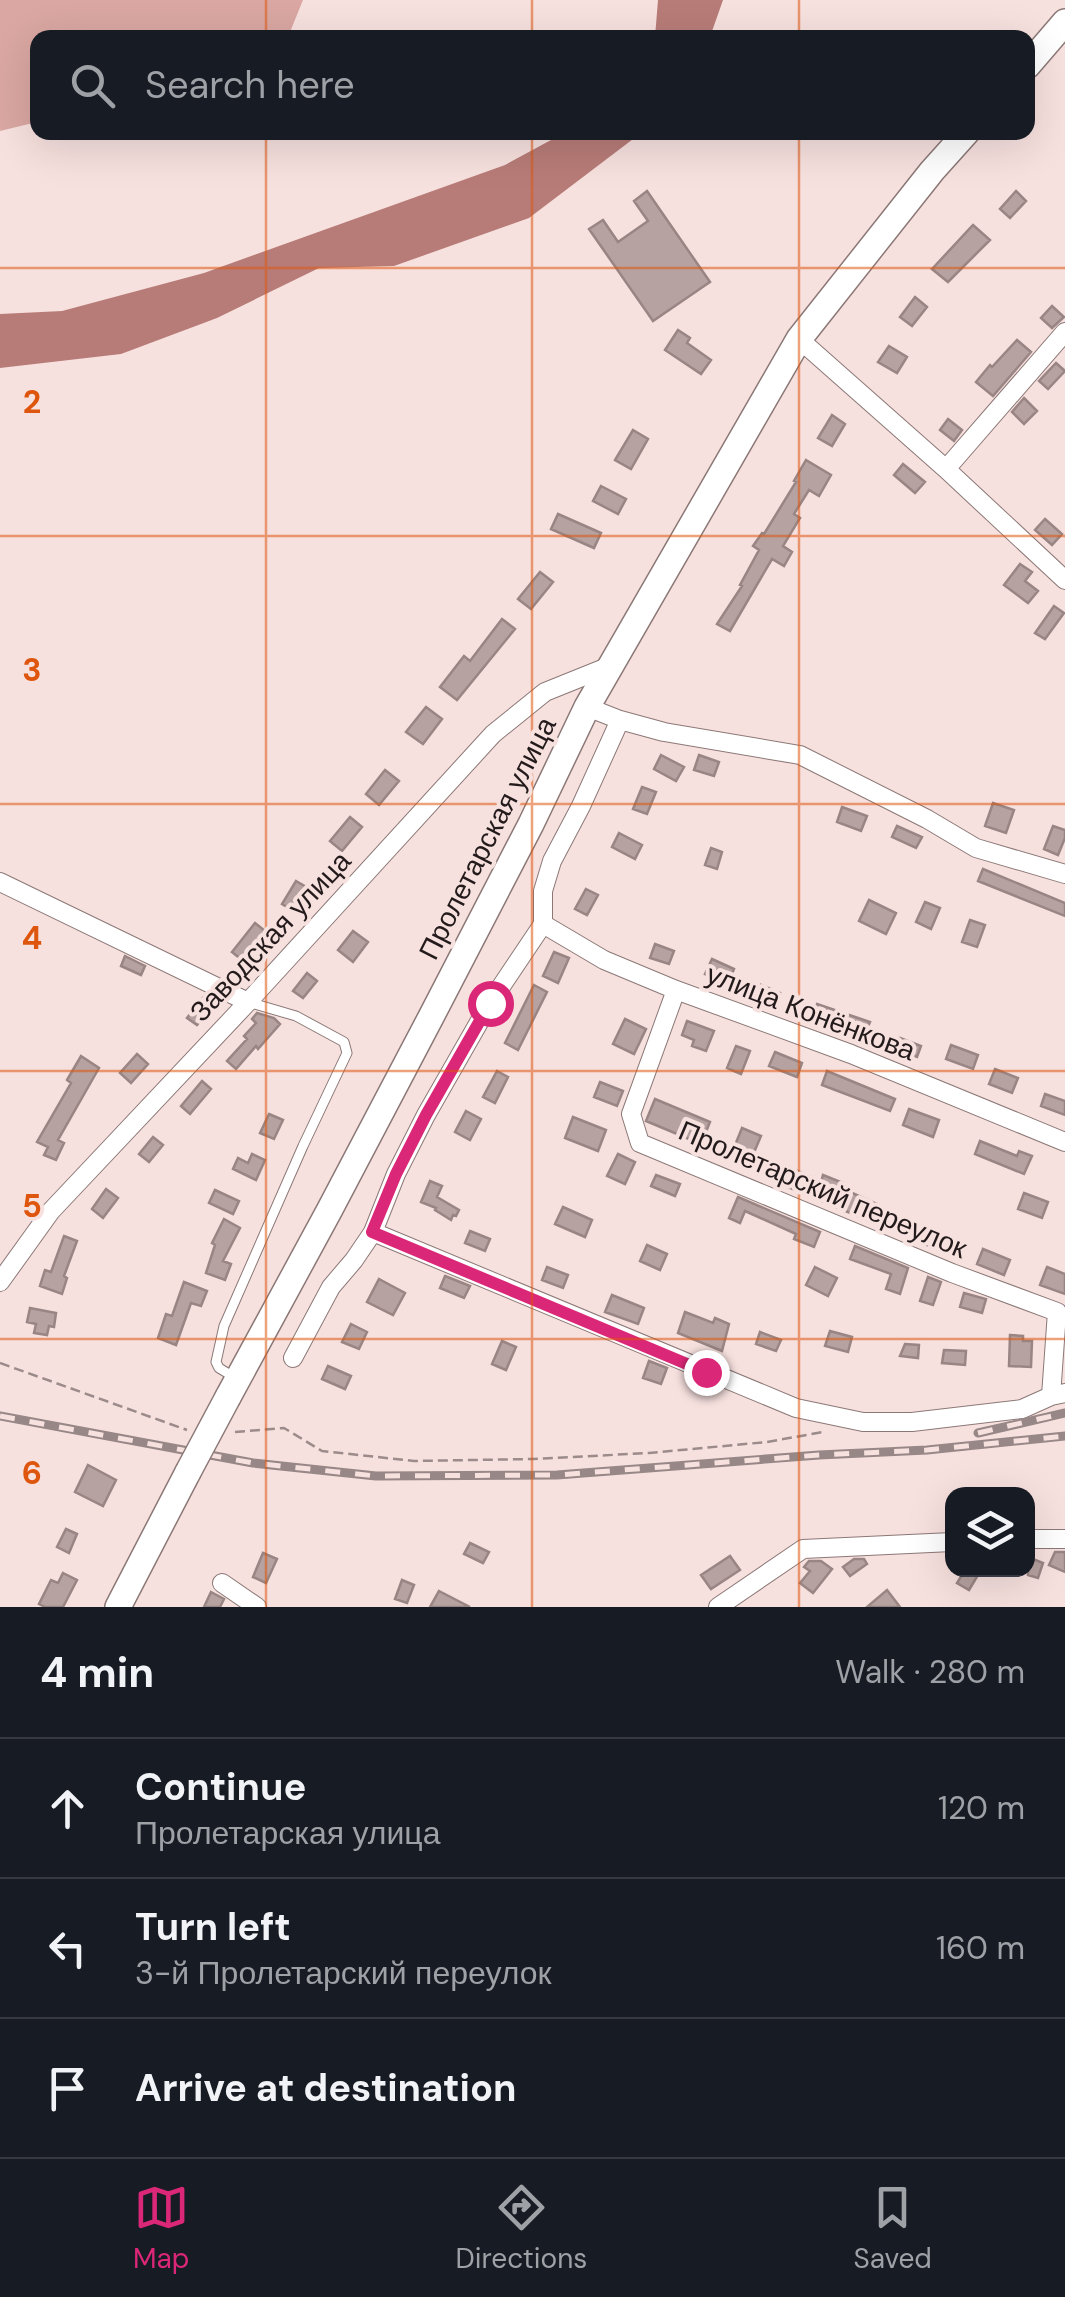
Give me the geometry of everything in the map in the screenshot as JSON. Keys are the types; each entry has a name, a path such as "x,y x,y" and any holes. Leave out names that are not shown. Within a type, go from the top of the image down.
{"main road":[{"path":"1035,58 1061,34"},
{"name":"Пролетарская улица","path":"118,1607 431,1017 587,706 660,578 798,339 960,140"}],"street":[{"path":"946,470 1065,332"},
{"path":"798,339 1065,580"},
{"name":"Заводская улица","path":"0,1282 51,1211 493,734 545,692 612,664"},
{"path":"587,706 664,732 800,755 976,848 1065,874"},
{"path":"292,1358 331,1287 372,1232 426,1115 490,1003 542,924 543,892 552,862 620,720"},
{"path":"0,882 248,1002"},
{"name":"улица Конёнкова","path":"542,924 604,960 851,1054 1065,1142"},
{"name":"Пролетарский переулок","path":"676,990 631,1114 640,1142 952,1273 1057,1312 1058,1394"},
{"path":"372,1232 796,1408 863,1422 912,1422 1022,1409 1058,1394"},
{"path":"1035,1539 1065,1538"},
{"path":"718,1607 803,1550 945,1542"},
{"path":"222,1582 257,1607"}],"lane":[{"path":"233,1388 216,1362 224,1326 346,1053 344,1042 296,1016 248,1002"}],"path":[{"path":"0,1363 185,1430"},
{"path":"236,1432 284,1428 322,1451 414,1461 649,1453 767,1442 863,1422"}],"shaded area":[{"path":"0,0 303,0 291,30 30,30 30,124 0,131"},
{"path":"658,0 723,0 712,30 656,30"},
{"path":"551,140 632,140 529,218 394,266 319,268 217,318 121,354 0,368 0,314 62,311 204,273 505,165"}],"building":[{"path":"647,191 710,282 653,321 589,229 603,220 618,242 648,221 634,201"},
{"path":"1016,191 1026,201 1010,218 1000,209"},
{"path":"973,225 990,240 948,282 932,269"},
{"path":"915,297 927,307 912,326 900,317"},
{"path":"1052,306 1064,317 1052,328 1041,318"},
{"path":"678,330 690,338 687,343 711,360 701,374 665,350"},
{"path":"1017,340 1031,352 993,396 976,382"},
{"path":"889,346 907,357 897,373 878,362"},
{"path":"1056,363 1065,371 1048,389 1039,381"},
{"path":"1024,398 1037,411 1024,424 1012,412"},
{"path":"832,415 845,424 832,446 818,438"},
{"path":"948,419 962,430 954,441 940,430"},
{"path":"633,430 648,439 631,469 615,460"},
{"path":"806,460 831,475 819,496 809,490 794,514 800,518 783,546 792,552 784,566 772,559 730,631 717,624 759,550 753,546 764,534"},
{"path":"903,464 925,482 915,493 894,475"},
{"path":"601,486 626,499 618,514 593,501"},
{"path":"558,514 601,533 594,548 551,529"},
{"path":"1045,519 1062,534 1052,545 1035,530"},
{"path":"1020,564 1032,572 1025,581 1038,591 1028,603 1004,585"},
{"path":"540,572 553,582 531,609 518,599"},
{"path":"1054,606 1064,613 1045,639 1035,633"},
{"path":"502,619 515,629 457,700 440,687 464,656 470,661"},
{"path":"426,707 442,719 423,744 406,732"},
{"path":"661,755 684,767 676,781 654,769"},
{"path":"699,755 719,762 714,776 694,770"},
{"path":"385,770 399,781 379,805 366,794"},
{"path":"642,787 656,792 647,814 633,809"},
{"path":"993,803 1014,810 1006,833 985,826"},
{"path":"842,807 867,816 861,831 837,822"},
{"path":"350,817 362,827 342,851 330,841"},
{"path":"897,826 922,837 916,848 892,837"},
{"path":"1053,826 1065,830 1058,855 1044,849"},
{"path":"619,833 642,845 635,859 612,847"},
{"path":"711,848 722,852 717,869 705,865"},
{"path":"983,869 1065,903 1065,916 978,881"},
{"path":"296,881 308,888 294,911 282,904"},
{"path":"586,889 598,895 587,915 575,909"},
{"path":"869,900 896,913 886,934 859,921"},
{"path":"925,902 940,908 931,929 916,922"},
{"path":"970,920 985,925 977,947 962,942"},
{"path":"255,923 270,935 247,964 232,952"},
{"path":"353,931 368,942 353,962 338,950"},
{"path":"655,944 674,951 669,964 650,958"},
{"path":"554,952 569,958 558,983 543,976"},
{"path":"125,956 145,966 141,975 121,966"},
{"path":"712,959 734,969 728,984 705,974"},
{"path":"307,973 317,981 303,998 293,991"},
{"path":"534,985 547,992 518,1050 505,1043"},
{"path":"761,985 780,993 776,1004 757,996"},
{"path":"205,995 216,1000 197,1025 187,1018"},
{"path":"817,1004 870,1022 865,1033 812,1018"},
{"path":"257,1013 280,1024 236,1069 227,1061 247,1039 244,1036 256,1023 252,1019"},
{"path":"625,1019 646,1029 634,1054 613,1044"},
{"path":"687,1021 714,1031 706,1051 692,1046 694,1040 682,1035"},
{"path":"900,1038 921,1046 917,1057 896,1049"},
{"path":"951,1045 978,1055 973,1069 946,1059"},
{"path":"736,1046 750,1051 741,1074 727,1068"},
{"path":"775,1052 802,1063 797,1077 769,1066"},
{"path":"137,1054 148,1064 131,1083 120,1073"},
{"path":"81,1056 99,1068 58,1140 64,1143 56,1160 44,1155 48,1147 37,1142 71,1083 67,1080"},
{"path":"995,1069 1018,1078 1012,1093 989,1084"},
{"path":"497,1071 508,1077 495,1103 483,1097"},
{"path":"827,1071 895,1099 890,1111 822,1085"},
{"path":"202,1081 211,1089 190,1114 181,1106"},
{"path":"600,1082 623,1091 617,1106 594,1097"},
{"path":"1045,1094 1065,1101 1065,1115 1041,1106"},
{"path":"655,1099 710,1122 701,1144 646,1121"},
{"path":"909,1109 939,1120 933,1137 903,1125"},
{"path":"466,1111 481,1119 470,1140 455,1132"},
{"path":"269,1114 283,1120 274,1139 260,1133"},
{"path":"573,1117 606,1130 598,1151 565,1138"},
{"path":"742,1128 761,1136 750,1162 731,1155"},
{"path":"153,1137 163,1145 149,1162 139,1154"},
{"path":"980,1141 1017,1156 1019,1151 1032,1156 1024,1174 975,1154"},
{"path":"252,1154 265,1160 256,1180 233,1169 238,1158 248,1163"},
{"path":"618,1154 635,1162 625,1184 607,1176"},
{"path":"789,1167 821,1182 823,1175 843,1183 841,1188 879,1205 872,1222 781,1184"},
{"path":"656,1175 680,1184 675,1196 651,1186"},
{"path":"430,1181 442,1186 437,1197 459,1210 451,1220 421,1202"},
{"path":"106,1189 118,1198 103,1218 92,1209"},
{"path":"215,1190 239,1201 233,1214 209,1203"},
{"path":"1024,1193 1048,1202 1042,1218 1018,1209"},
{"path":"738,1197 820,1232 814,1247 794,1239 796,1234 745,1211 740,1223 729,1218"},
{"path":"563,1207 592,1220 585,1237 555,1224"},
{"path":"224,1219 240,1228 223,1261 231,1264 225,1280 206,1273 215,1245 212,1243"},
{"path":"927,1229 954,1240 949,1254 922,1243"},
{"path":"470,1231 490,1239 485,1251 465,1243"},
{"path":"64,1236 77,1241 62,1294 40,1286 45,1270 51,1272"},
{"path":"647,1245 667,1254 660,1270 640,1261"},
{"path":"855,1246 908,1268 900,1294 886,1289 891,1274 850,1259"},
{"path":"983,1249 1010,1260 1004,1275 977,1264"},
{"path":"547,1267 568,1275 563,1288 542,1280"},
{"path":"815,1267 837,1278 828,1296 806,1285"},
{"path":"1047,1267 1065,1274 1065,1294 1040,1285"},
{"path":"445,1276 470,1286 464,1298 440,1288"},
{"path":"928,1277 941,1282 933,1305 920,1301"},
{"path":"379,1279 405,1293 393,1315 367,1302"},
{"path":"184,1282 207,1291 201,1306 191,1303 176,1345 158,1338 166,1314 172,1316"},
{"path":"964,1293 986,1299 982,1313 960,1307"},
{"path":"612,1295 644,1308 638,1324 605,1312"},
{"path":"30,1308 56,1313 54,1327 49,1326 47,1335 34,1333 36,1324 27,1322"},
{"path":"685,1312 713,1323 715,1318 729,1324 722,1351 678,1333"},
{"path":"351,1324 367,1332 359,1349 342,1342"},
{"path":"830,1331 852,1337 848,1352 825,1346"},
{"path":"760,1332 781,1340 776,1351 756,1344"},
{"path":"1010,1335 1032,1341 1031,1367 1009,1366"},
{"path":"502,1341 516,1347 506,1370 492,1364"},
{"path":"905,1344 919,1345 918,1358 900,1356"},
{"path":"944,1350 966,1351 965,1365 942,1363"},
{"path":"649,1361 667,1368 661,1384 643,1378"},
{"path":"328,1366 351,1376 345,1389 322,1379"},
{"path":"88,1465 116,1480 103,1506 75,1492"},
{"path":"66,1529 77,1534 69,1553 57,1547"},
{"path":"470,1543 489,1552 483,1563 464,1554"},
{"path":"1055,1552 1065,1552 1065,1572 1049,1565"},
{"path":"263,1553 277,1559 266,1583 253,1577"},
{"path":"730,1556 740,1570 711,1589 701,1575"},
{"path":"854,1559 864,1559 867,1564 850,1576 843,1567"},
{"path":"1035,1560 1043,1563 1038,1578 1035,1577"},
{"path":"809,1561 821,1561 832,1569 813,1593 800,1583 810,1571 804,1567"},
{"path":"63,1573 77,1580 63,1607 39,1604 51,1580 58,1583"},
{"path":"961,1577 977,1577 969,1590 957,1583"},
{"path":"402,1580 414,1585 407,1603 395,1599"},
{"path":"887,1590 900,1607 867,1607"},
{"path":"439,1591 470,1607 430,1607"},
{"path":"211,1592 224,1599 220,1607 204,1607"}],"railway":[{"path":"978,1433 1065,1413"},
{"path":"0,1416 253,1463 376,1476 557,1475 927,1450 1065,1436"}],"route":[{"path":"490,1003 426,1115 372,1232 706,1372"}]}
